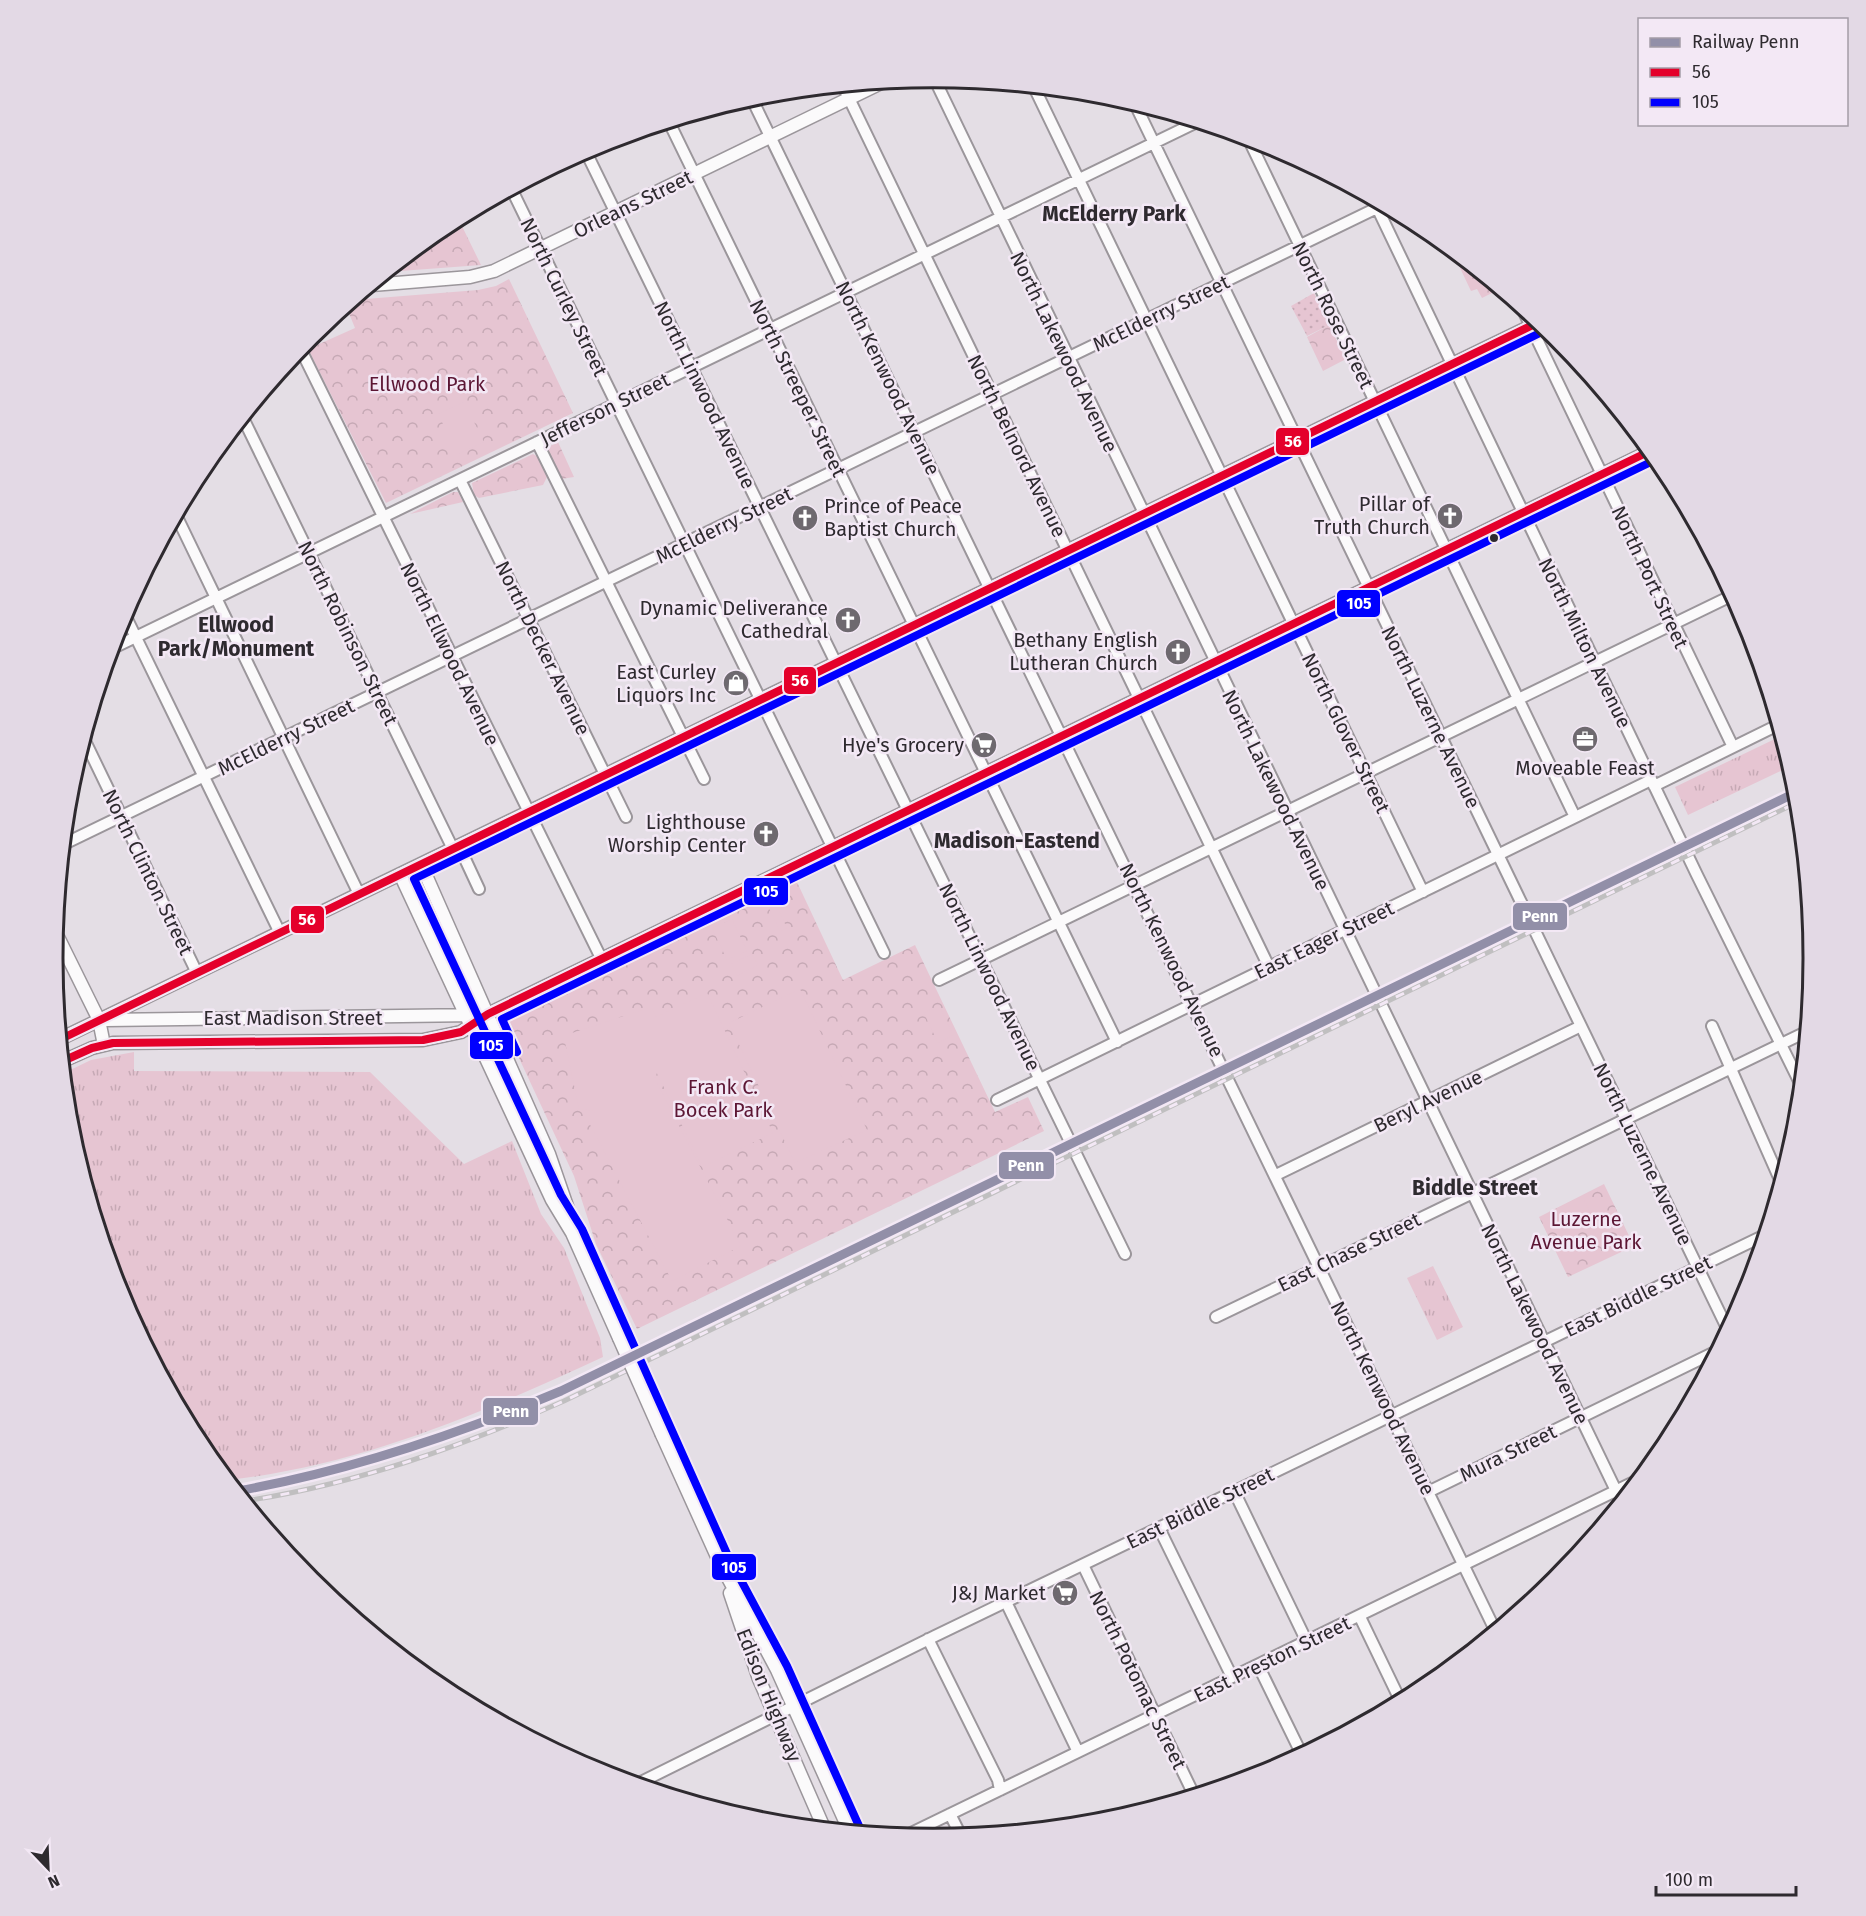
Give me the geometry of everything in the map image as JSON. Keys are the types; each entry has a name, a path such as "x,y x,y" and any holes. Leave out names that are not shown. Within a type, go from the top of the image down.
{"main road":[{"name":"Orleans Street","path":"384,284 482,275 541,249 865,91"},
{"path":"67,1036 1530,326"},
{"name":"East Madison Street","path":"104,1045 423,1040 450,1036 470,1022 1642,455"},
{"name":"Edison Highway","path":"421,864 555,1169 569,1212 572,1233"},
{"name":"Edison Highway","path":"400,874 552,1200 580,1250 718,1561 794,1706 846,1823"},
{"path":"63,948 99,1020 104,1045 69,1059"},
{"name":"East Madison Street","path":"99,1020 470,1022"},
{"name":"Edison Highway","path":"718,1561 759,1678 821,1821"}],"street":[{"name":"North Lakewood Avenue","path":"939,88 999,218 1617,1495"},
{"name":"North Belnord Avenue","path":"846,93 1269,967"},
{"name":"North Glover Street","path":"1037,94 1423,892"},
{"name":"North Kenwood Avenue","path":"757,107 1492,1624"},
{"name":"North Luzerne Avenue","path":"1140,114 1723,1320"},
{"name":"Jefferson Street","path":"122,644 1188,127"},
{"name":"North Streeper Street","path":"672,129 1117,1042"},
{"name":"North Rose Street","path":"1253,149 1575,817"},
{"name":"North Linwood Avenue","path":"589,159 1125,1254"},
{"name":"North Curley Street","path":"515,196 683,545 706,585 884,953"},
{"name":"McElderry Street","path":"71,841 1068,359 1372,207"},
{"name":"North Milton Avenue","path":"1383,214 1652,783 1796,1074"},
{"name":"North Port Street","path":"1540,336 1672,624 1733,747"},
{"name":"North Ellwood Avenue","path":"305,357 602,958"},
{"name":"North Robinson Street","path":"246,424 376,693 479,889"},
{"path":"537,442 704,779"},
{"name":"North Decker Avenue","path":"460,480 626,817"},
{"path":"180,523 359,894"},
{"path":"939,980 1725,599"},
{"path":"129,624 280,933"},
{"name":"East Eager Street","path":"997,1100 1575,817 1772,728"},
{"name":"North Clinton Street","path":"89,750 197,973"},
{"name":"Beryl Avenue","path":"1276,1175 1581,1026"},
{"path":"1713,1026 1776,1171"},
{"name":"East Chase Street","path":"1216,1317 1799,1035"},
{"name":"East Biddle Street","path":"647,1780 928,1639 1757,1239"},
{"name":"Mura Street","path":"1428,1491 1706,1356"},
{"path":"1234,1491 1307,1642"},
{"name":"East Preston Street","path":"922,1828 1463,1565 1616,1497"},
{"path":"1159,1528 1232,1677"},
{"name":"North Potomac Street","path":"1083,1565 1191,1788"},
{"path":"1006,1602 1078,1752"},
{"path":"1360,1617 1397,1693"},
{"path":"928,1639 998,1780 1000,1790"},
{"path":"1258,1665 1298,1747"},
{"path":"950,1814 957,1827"}],"green space":[{"path":"462,227 481,265 399,271"},
{"path":"1459,265 1493,293 1482,298 1477,289 1471,291"},
{"name":"Ellwood Park","path":"509,279 573,413 386,503 309,352 315,346 355,328 349,313 365,299 478,290 496,286"},
{"path":"1314,293 1329,325 1307,336 1291,306"},
{"path":"1329,325 1346,359 1323,371 1307,337"},
{"path":"464,402 484,442 458,454 438,414"},
{"path":"558,442 574,477 561,479 548,451 548,447"},
{"path":"533,454 538,457 547,477 543,485 479,498 474,495 472,483"},
{"path":"453,492 458,492 463,502 410,514"},
{"path":"1774,739 1782,770 1688,815 1675,787"},
{"name":"Frank C. Bocek Park","path":"796,880 843,980 915,945 995,1112 1028,1097 1044,1131 637,1329 596,1244 574,1176 505,1028 508,1018"},
{"path":"774,901 787,928 780,931 767,904"},
{"path":"732,919 747,951 727,960 712,928"},
{"path":"752,954 758,965 737,976 731,964"},
{"path":"800,989 867,1130 795,1163 729,1023"},
{"path":"707,993 773,1133 702,1167 657,1073 653,1082 656,1081 741,1246 672,1281 586,1117 596,1111 579,1109 565,1042 569,1034 651,1007 656,1017"},
{"path":"939,1005 953,1035 938,1043 924,1013"},
{"path":"134,1052 134,1071 370,1072 464,1164 512,1141 541,1214 564,1248 600,1338 603,1357 512,1398 420,1434 326,1462 278,1473 237,1479 180,1393 153,1343 129,1291 109,1238 80,1128 70,1072 91,1060"},
{"name":"Luzerne Avenue Park","path":"1604,1184 1634,1246 1568,1277 1539,1217"},
{"path":"1582,1196 1593,1217 1560,1233 1549,1212"},
{"path":"1433,1266 1463,1327 1437,1340 1407,1278"}],"railway":[{"path":"253,1500 328,1485 408,1462 564,1401 1789,806"}],"rail line":[{"name":"Penn","path":"244,1490 321,1473 402,1450 561,1391 1788,797"}],"transit line":[{"name":"56","path":"67,1036 1530,326"},
{"name":"105","path":"858,1824 787,1666 728,1556 582,1229 561,1195 414,879 1538,334"},
{"name":"56","path":"69,1058 92,1048 113,1043 423,1040 461,1032 488,1014 1642,455"},
{"name":"105","path":"517,1052 502,1019 1648,463"}],"place":[{"name":"Pillar of Truth Church","path":"1450,516"},
{"name":"Prince of Peace Baptist Church","path":"805,518"},
{"name":"Dynamic Deliverance Cathedral","path":"848,620"},
{"name":"Bethany English Lutheran Church","path":"1178,652"},
{"name":"East Curley Liquors Inc","path":"736,683"},
{"name":"Moveable Feast","path":"1585,739"},
{"name":"Hye's Grocery","path":"984,745"},
{"name":"Lighthouse Worship Center","path":"766,834"},
{"name":"J&J Market","path":"1065,1593"}],"district":[{"name":"McElderry Park","path":"1114,214"},
{"name":"Ellwood Park/Monument","path":"236,637"},
{"name":"Madison-Eastend","path":"1017,841"},
{"name":"Biddle Street","path":"1475,1188"}]}
